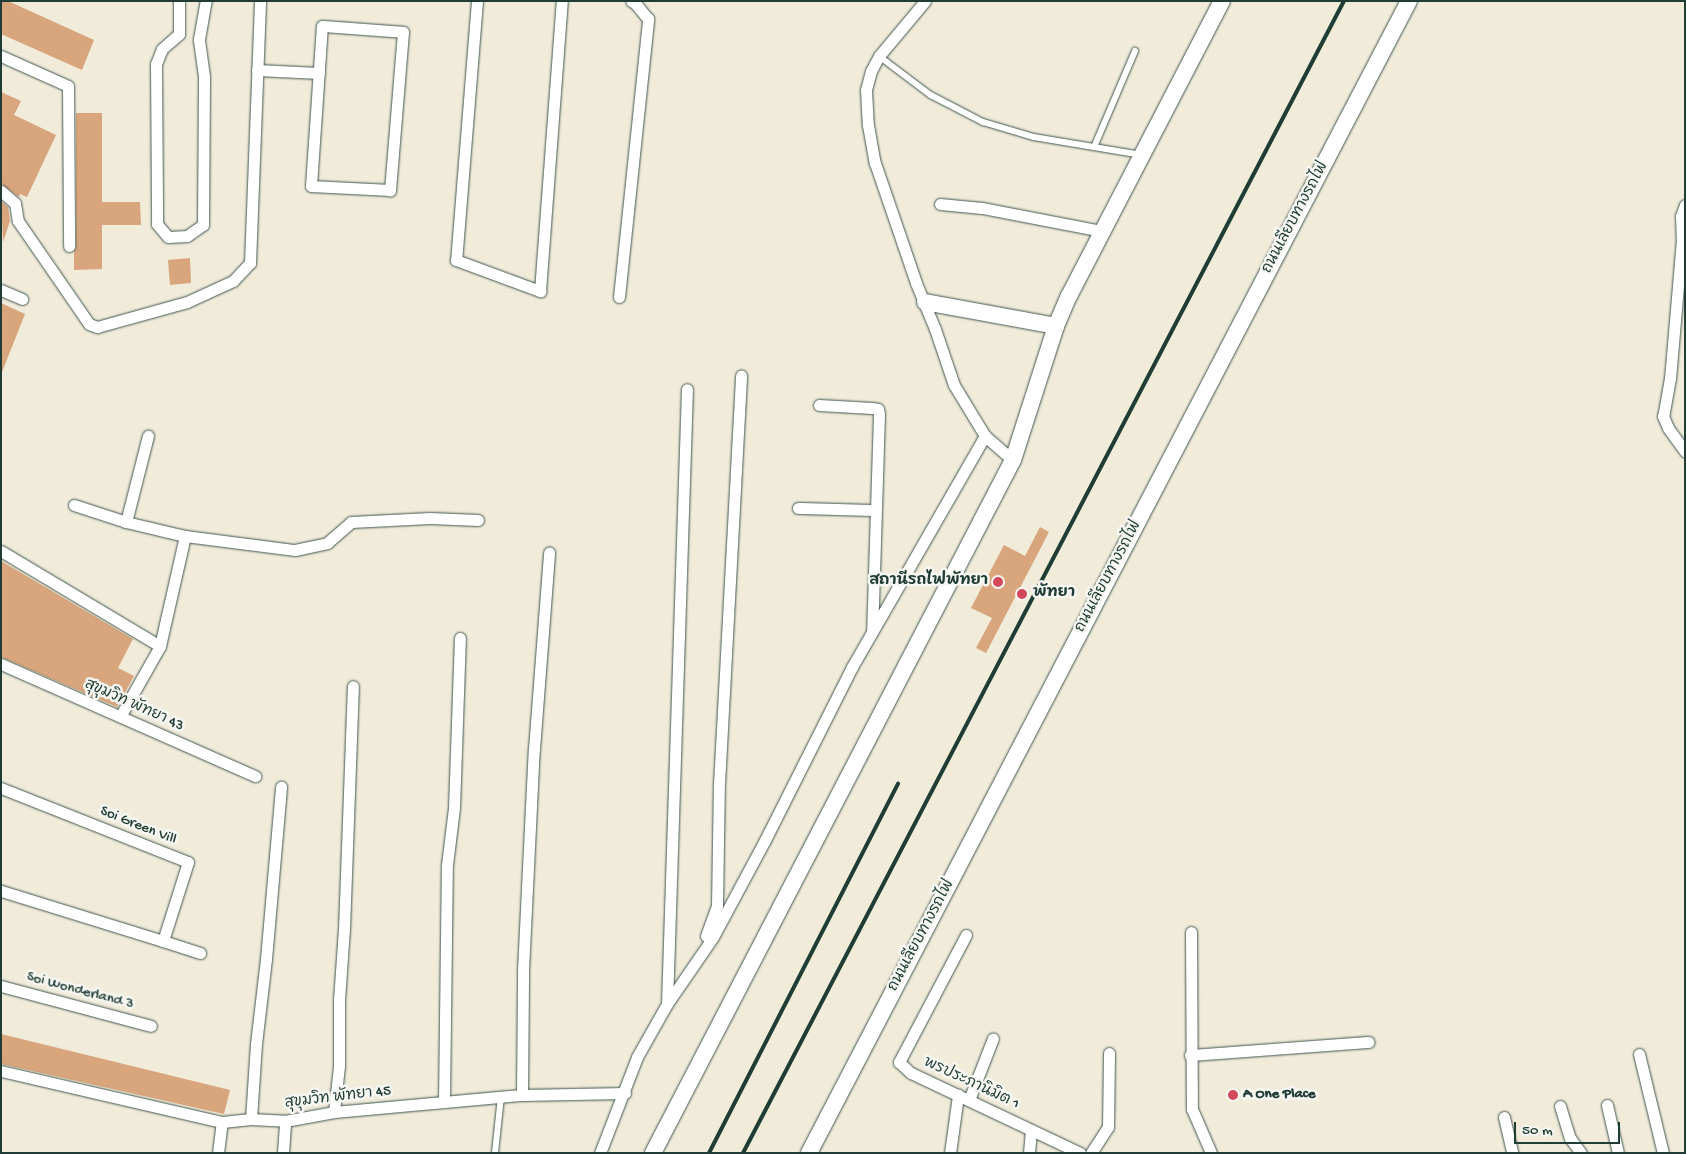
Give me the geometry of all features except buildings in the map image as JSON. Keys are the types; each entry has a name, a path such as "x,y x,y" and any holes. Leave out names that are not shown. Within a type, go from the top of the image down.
{"street":[{"path":"179,1 179,34 162,49 156,64 157,224 168,237 187,236 203,225 204,76 199,39 206,1"},
{"path":"1,191 15,203 18,222 89,324 97,328 187,302 233,281 250,263 260,1"},
{"path":"477,1 456,260 540,291 562,1"},
{"path":"619,297 648,19 635,3 631,1"},
{"path":"925,1 879,56 871,70 866,90 868,125 875,163 954,384 985,436 1013,460"},
{"path":"653,1153 1013,460 1056,326 1102,231 1222,1"},
{"name":"ถนนเลียบทางรถไฟ","path":"809,1153 1409,1"},
{"path":"322,26 403,32 390,190 311,186 319,73 322,26"},
{"path":"179,34 199,39"},
{"path":"1,56 68,86 69,246"},
{"path":"257,70 319,73"},
{"path":"940,204 982,208 1102,231"},
{"path":"1685,205 1681,216 1684,240 1670,378 1663,416 1668,428 1685,451"},
{"path":"1,290 22,299"},
{"path":"925,302 1056,326"},
{"path":"676,990 711,926 717,906 719,784 741,376"},
{"path":"667,1004 687,389"},
{"path":"819,405 878,409 880,414 872,633"},
{"path":"126,522 148,436"},
{"path":"600,1153 625,1093 637,1057 667,1004 714,937 872,633 985,436"},
{"path":"74,505 126,522 185,536 295,550 327,543 351,522 430,518 478,520"},
{"path":"798,508 875,510"},
{"path":"121,715 160,646 185,536"},
{"path":"1,551 160,646"},
{"path":"522,1095 523,970 532,778 549,553"},
{"path":"444,1102 447,866 454,808 460,638"},
{"name":"สุขุมวิท พัทยา 43","path":"1,664 121,715 255,776"},
{"path":"334,1112 339,1066 339,1000 344,929 353,686"},
{"path":"251,1118 256,1044 266,959 281,787"},
{"name":"Soi Green Vill","path":"1,788 188,862 163,941"},
{"path":"1,891 200,953"},
{"path":"1190,932 1192,1109 1211,1153"},
{"name":"พรประภานิมิต 1","path":"966,935 899,1062 911,1073 1080,1153"},
{"name":"Soi Wonderland 3","path":"1,986 152,1026"},
{"path":"969,1100 993,1038"},
{"path":"1190,1055 1369,1042"},
{"path":"1092,1153 1108,1127 1109,1053"},
{"path":"1639,1054 1663,1153"},
{"name":"สุขุมวิท พัทยา 45","path":"1,1071 222,1122 251,1118 285,1121 334,1112 522,1095 625,1093"},
{"path":"950,1153 958,1095"},
{"path":"1606,1105 1618,1153"},
{"path":"1560,1106 1570,1138 1581,1153"},
{"path":"1504,1117 1512,1153"},
{"path":"283,1153 285,1121"},
{"path":"218,1153 222,1122"},
{"path":"1029,1153 1031,1130"}],"lane":[{"path":"1096,145 1135,51"},
{"path":"879,56 931,94 983,122 1034,137 1096,145 1141,155"},
{"path":"495,1153 502,1097"}],"railway":[{"path":"743,1153 1344,1"},
{"path":"709,1153 898,784"}],"place":[{"name":"สถานีรถไฟพัทยา","path":"998,582"},
{"name":"พัทยา","path":"1022,594"},
{"name":"A One Place","path":"1233,1095"}]}
